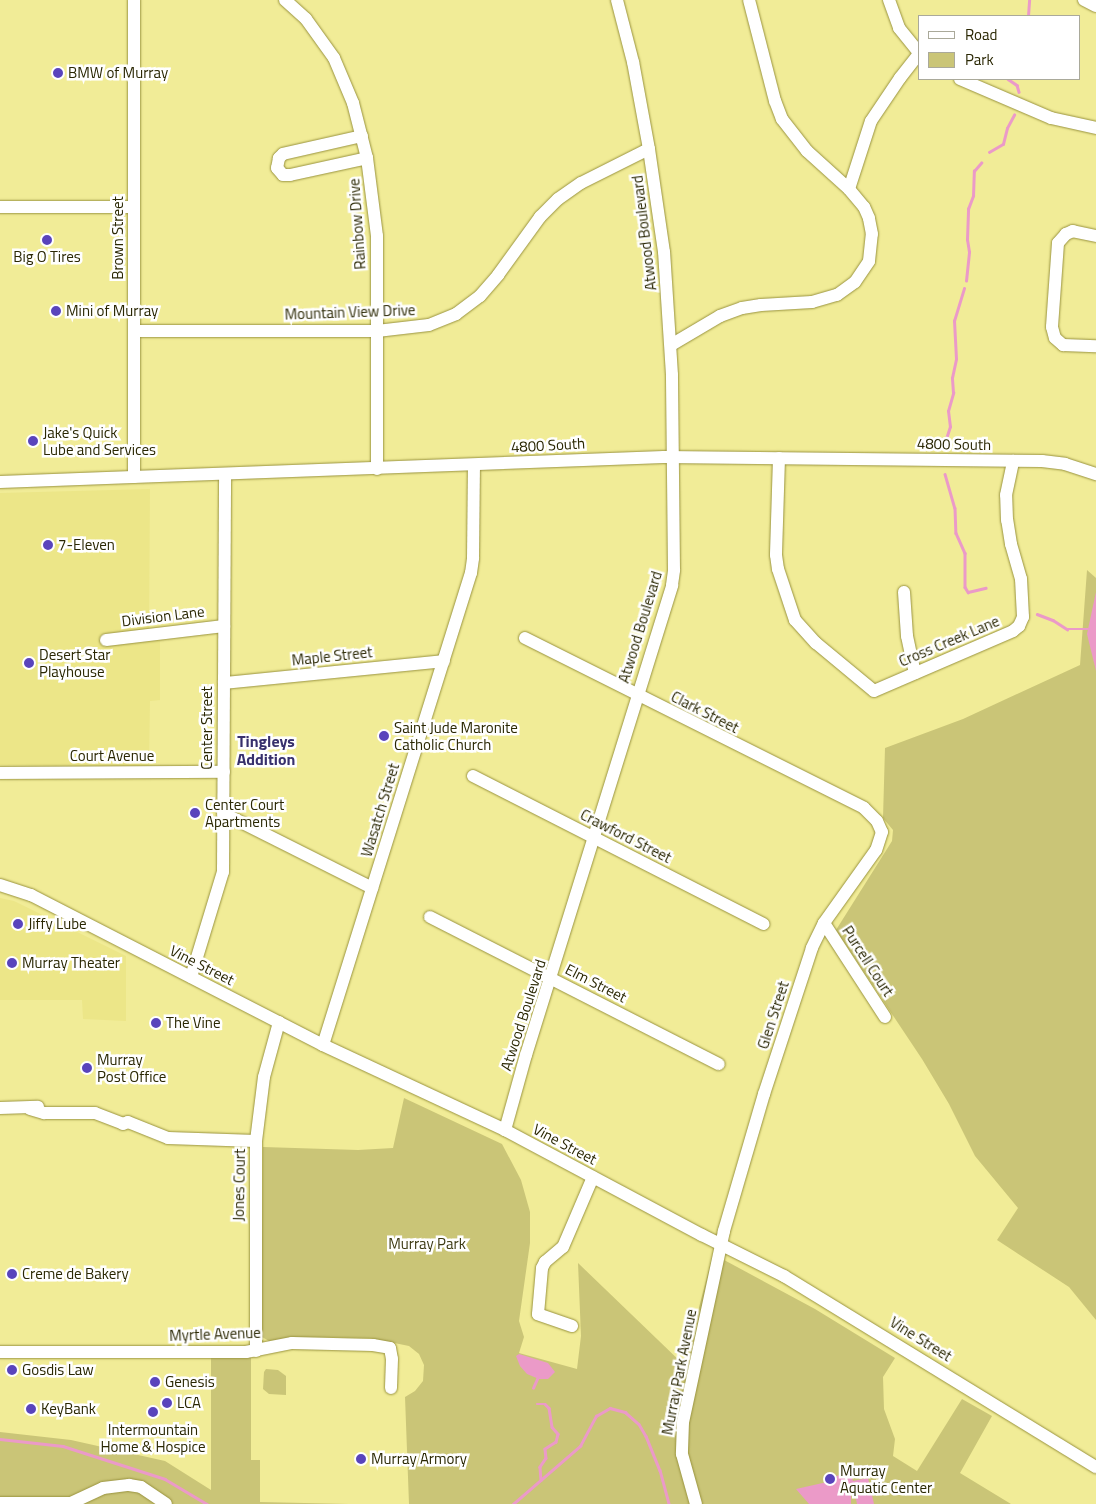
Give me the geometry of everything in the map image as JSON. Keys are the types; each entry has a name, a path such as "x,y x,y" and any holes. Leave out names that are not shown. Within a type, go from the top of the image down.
{"street":[{"name":"Brown Street","path":"134,0 134,477"},
{"name":"Rainbow Drive","path":"285,0 306,19 334,58 353,103 367,158 376,217 377,469"},
{"name":"Atwood Boulevard","path":"505,1130 526,1055 552,978 672,585 675,547 674,457 671,345 664,252 650,149 633,62 617,0"},
{"path":"671,345 720,316 742,308 818,301 837,296 847,289 863,272 872,247 869,218 858,198 807,151 782,119 775,101 749,0"},
{"path":"889,0 899,28 918,52"},
{"path":"1084,0 1096,6"},
{"path":"849,189 871,122 900,78 918,56"},
{"path":"962,80 1050,118 1096,128"},
{"path":"362,136 284,154 279,158 277,168 281,173 290,175 367,158"},
{"name":"Mountain View Drive","path":"134,331 377,331 429,325 462,310 490,286 532,226 558,199 581,183 650,149"},
{"path":"0,207 134,207"},
{"path":"1096,236 1077,231 1070,232 1063,237 1056,250 1052,327 1057,341 1066,346 1096,346"},
{"name":"4800 South","path":"0,482 674,457 1013,461 1065,464 1096,474"},
{"name":"Cross Creek Lane","path":"779,458 776,555 778,569 796,620 816,643 874,690 1013,631 1019,626 1023,617 1021,579 1006,520 1006,495 1013,461"},
{"name":"Wasatch Street","path":"323,1045 472,568 474,465"},
{"name":"Center Street","path":"191,977 223,875 225,474"},
{"path":"904,592 907,636 915,673"},
{"name":"Division Lane","path":"106,640 224,626"},
{"name":"Clark Street","path":"525,638 871,814"},
{"name":"Maple Street","path":"224,683 444,661"},
{"name":"Court Avenue","path":"0,772 224,772"},
{"name":"Crawford Street","path":"473,776 764,924"},
{"path":"223,813 372,888"},
{"name":"Glen Street","path":"722,1244 764,1094 806,965 824,924 879,844 882,832 871,814"},
{"name":"Vine Street","path":"0,885 30,895 323,1045 505,1130 807,1289 1096,1467"},
{"name":"Elm Street","path":"430,917 719,1064"},
{"name":"Purcell Court","path":"824,924 885,1017"},
{"name":"Jones Court","path":"256,1351 256,1141 264,1077 279,1022"},
{"path":"0,1108 30,1109 44,1113 94,1113 123,1124 128,1122 168,1138 256,1141"},
{"path":"572,1326 538,1314 542,1268 545,1262 563,1248 593,1177"},
{"name":"Murray Park Avenue","path":"696,1504 682,1454 683,1422 722,1244"},
{"name":"Myrtle Avenue","path":"0,1352 256,1351 292,1343 336,1343 390,1348 392,1359 390,1388"},
{"path":"0,1503 72,1503 103,1488 129,1485 146,1490 166,1504"}],"shaded area":[{"path":"150,489 149,638 160,638 160,700 150,701 149,766 0,765 0,493"},
{"path":"1096,592 1096,671 1087,634"},
{"path":"0,898 14,901 126,956 126,1021 83,1019 82,1000 0,1000"},
{"path":"519,1354 548,1363 555,1372 548,1379 539,1379 527,1374 520,1366 516,1356"},
{"path":"850,1473 853,1481 868,1478 874,1504 857,1504 854,1490 851,1492 851,1504 809,1504 796,1489 836,1480 836,1476"}],"green space":[{"path":"1087,570 1096,578 1096,1320 1069,1287 997,1240 1018,1208 975,1156 949,1104 922,1059 836,930 892,841 893,830 883,818 885,748 963,719 1080,665"},
{"name":"Murray Park","path":"404,1098 502,1144 521,1180 530,1212 530,1243 519,1321 524,1337 519,1353 577,1369 581,1336 578,1263 684,1365 713,1254 815,1309 895,1358 883,1377 884,1409 895,1439 893,1456 917,1471 962,1399 992,1416 960,1473 1011,1504 409,1504 405,1397 415,1391 423,1381 424,1365 419,1354 409,1346 370,1338 293,1337 269,1341 262,1337 261,1331 263,1147 358,1150 393,1148"},
{"path":"251,1357 251,1460 260,1460 260,1502 349,1504 0,1504 0,1432 71,1440 165,1461 211,1490 211,1358"},
{"path":"266,1369 278,1370 286,1376 286,1395 269,1394 263,1389 264,1372"}],"waterway":[{"path":"1028,15 1029,0"},
{"path":"1010,80 1017,85 1019,92"},
{"path":"989,152 1003,144 1007,128 1014,115"},
{"path":"966,281 969,252 967,240 968,209 973,196 974,171 981,163"},
{"path":"944,445 950,427 948,411 953,393 952,378 956,359 954,321 964,288"},
{"path":"945,474 955,508 956,533 965,553 965,587 968,592 986,588"},
{"path":"1037,614 1053,620 1067,629 1088,629"},
{"path":"533,1388 537,1379"},
{"path":"537,1404 545,1404 549,1408 552,1427 558,1434 556,1442 545,1449 546,1458 540,1467 541,1480"},
{"path":"513,1504 580,1446 596,1416 610,1408 625,1412 639,1424 660,1470 669,1504"},
{"path":"0,1439 63,1446 165,1479 207,1504"}],"place":[{"name":"BMW of Murray","path":"58,73"},
{"name":"Big O Tires","path":"47,240"},
{"name":"Mini of Murray","path":"56,311"},
{"name":"Jake's Quick Lube and Services","path":"33,441"},
{"name":"7-Eleven","path":"48,545"},
{"name":"Desert Star Playhouse","path":"29,663"},
{"name":"Saint Jude Maronite Catholic Church","path":"384,736"},
{"name":"Center Court Apartments","path":"195,813"},
{"name":"Jiffy Lube","path":"18,924"},
{"name":"Murray Theater","path":"12,963"},
{"name":"The Vine","path":"156,1023"},
{"name":"Murray Post Office","path":"87,1068"},
{"name":"Creme de Bakery","path":"12,1274"},
{"name":"Gosdis Law","path":"12,1370"},
{"name":"Genesis","path":"155,1382"},
{"name":"LCA","path":"167,1403"},
{"name":"KeyBank","path":"31,1409"},
{"name":"Intermountain Home & Hospice","path":"153,1412"},
{"name":"Murray Armory","path":"361,1459"},
{"name":"Murray Aquatic Center","path":"830,1479"}],"district":[{"name":"Tingleys Addition","path":"266,750"}]}
